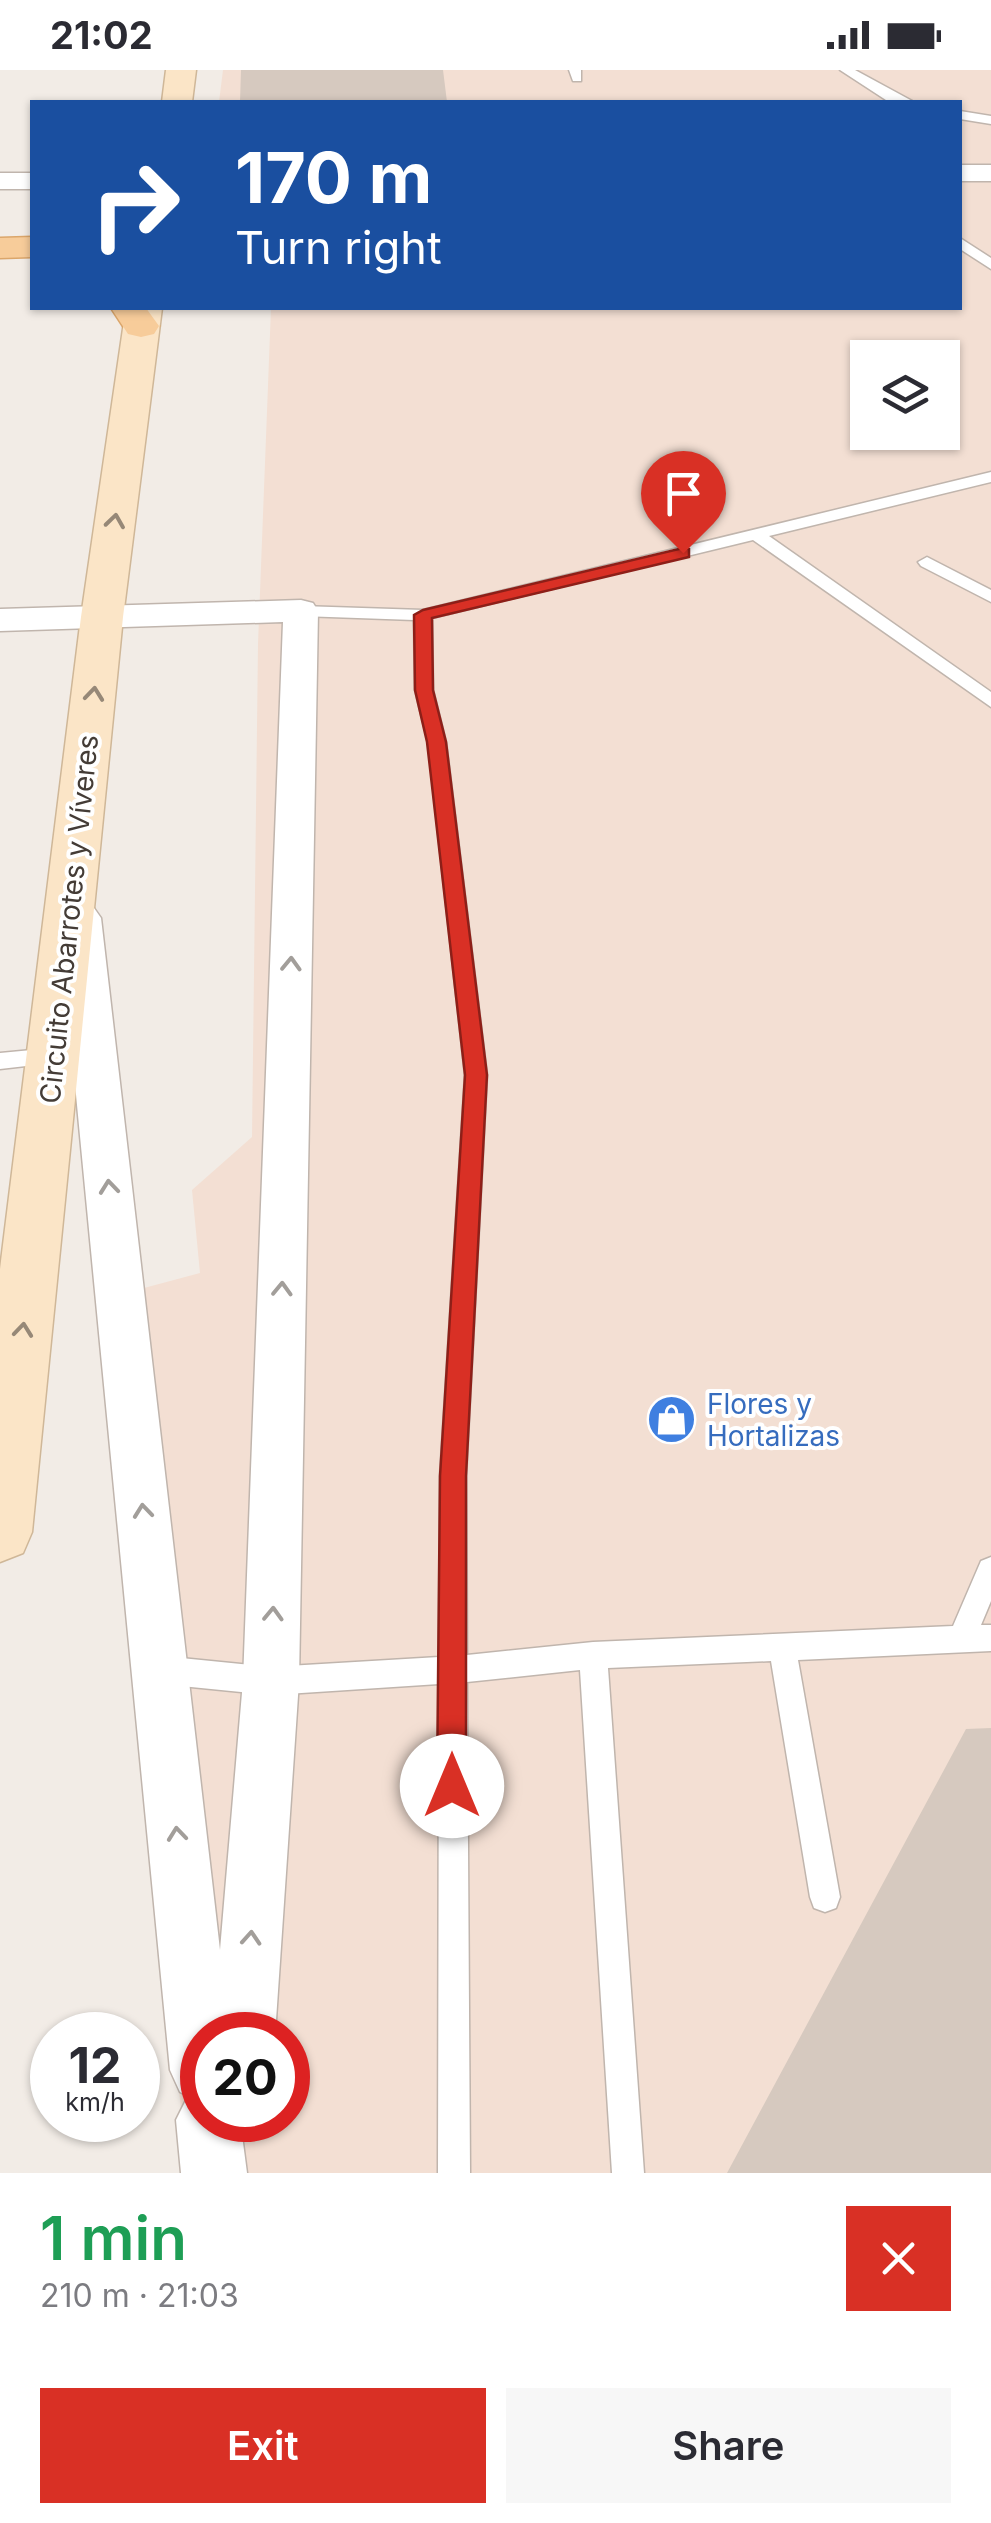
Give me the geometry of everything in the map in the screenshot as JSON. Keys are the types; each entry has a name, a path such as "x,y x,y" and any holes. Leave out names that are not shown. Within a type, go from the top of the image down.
{"main road":[{"path":"177,100 182,70"},
{"path":"0,248 30,247"},
{"name":"Circuito Abarrotes y Víveres","path":"0,1532 138,314"}],"street":[{"path":"962,173 991,173"},
{"path":"0,182 30,181"},
{"path":"0,620 301,611 271,1680 246,2012"},
{"path":"75,869 196,2012"},
{"path":"210,2142 214,2173"},
{"path":"234,2173 236,2142"}],"lane":[{"path":"846,70 901,100"},
{"path":"962,115 991,120"},
{"path":"962,243 991,265"},
{"path":"301,611 423,615 991,477"},
{"path":"757,535 991,701"},
{"path":"927,562 991,597"},
{"path":"423,615 424,690 436,742 476,1075 454,1458 454,2173"},
{"path":"0,1061 53,1056"},
{"path":"961,1639 991,1570"},
{"path":"160,1669 271,1680 451,1670 593,1655 991,1638"},
{"path":"782,1646 824,1897"},
{"path":"593,1655 628,2173"}],"shaded area":[{"name":"Flores y Hortalizas","path":"223,70 991,70 991,2173 187,2173 184,2142 310,2142 310,2012 180,2012 180,2100 103,1299 200,1273 192,1190 252,1137 258,644 271,310 962,310 962,100 219,100"}],"building":[{"path":"241,70 443,70 447,100 240,100"},
{"path":"991,1728 991,2173 727,2173 966,1729"}],"place":[{"name":"Flores y Hortalizas","path":"672,1420"}],"route":[{"path":"452,1786 453,1476 476,1075 436,742 424,690 423,615 683,553"}]}
